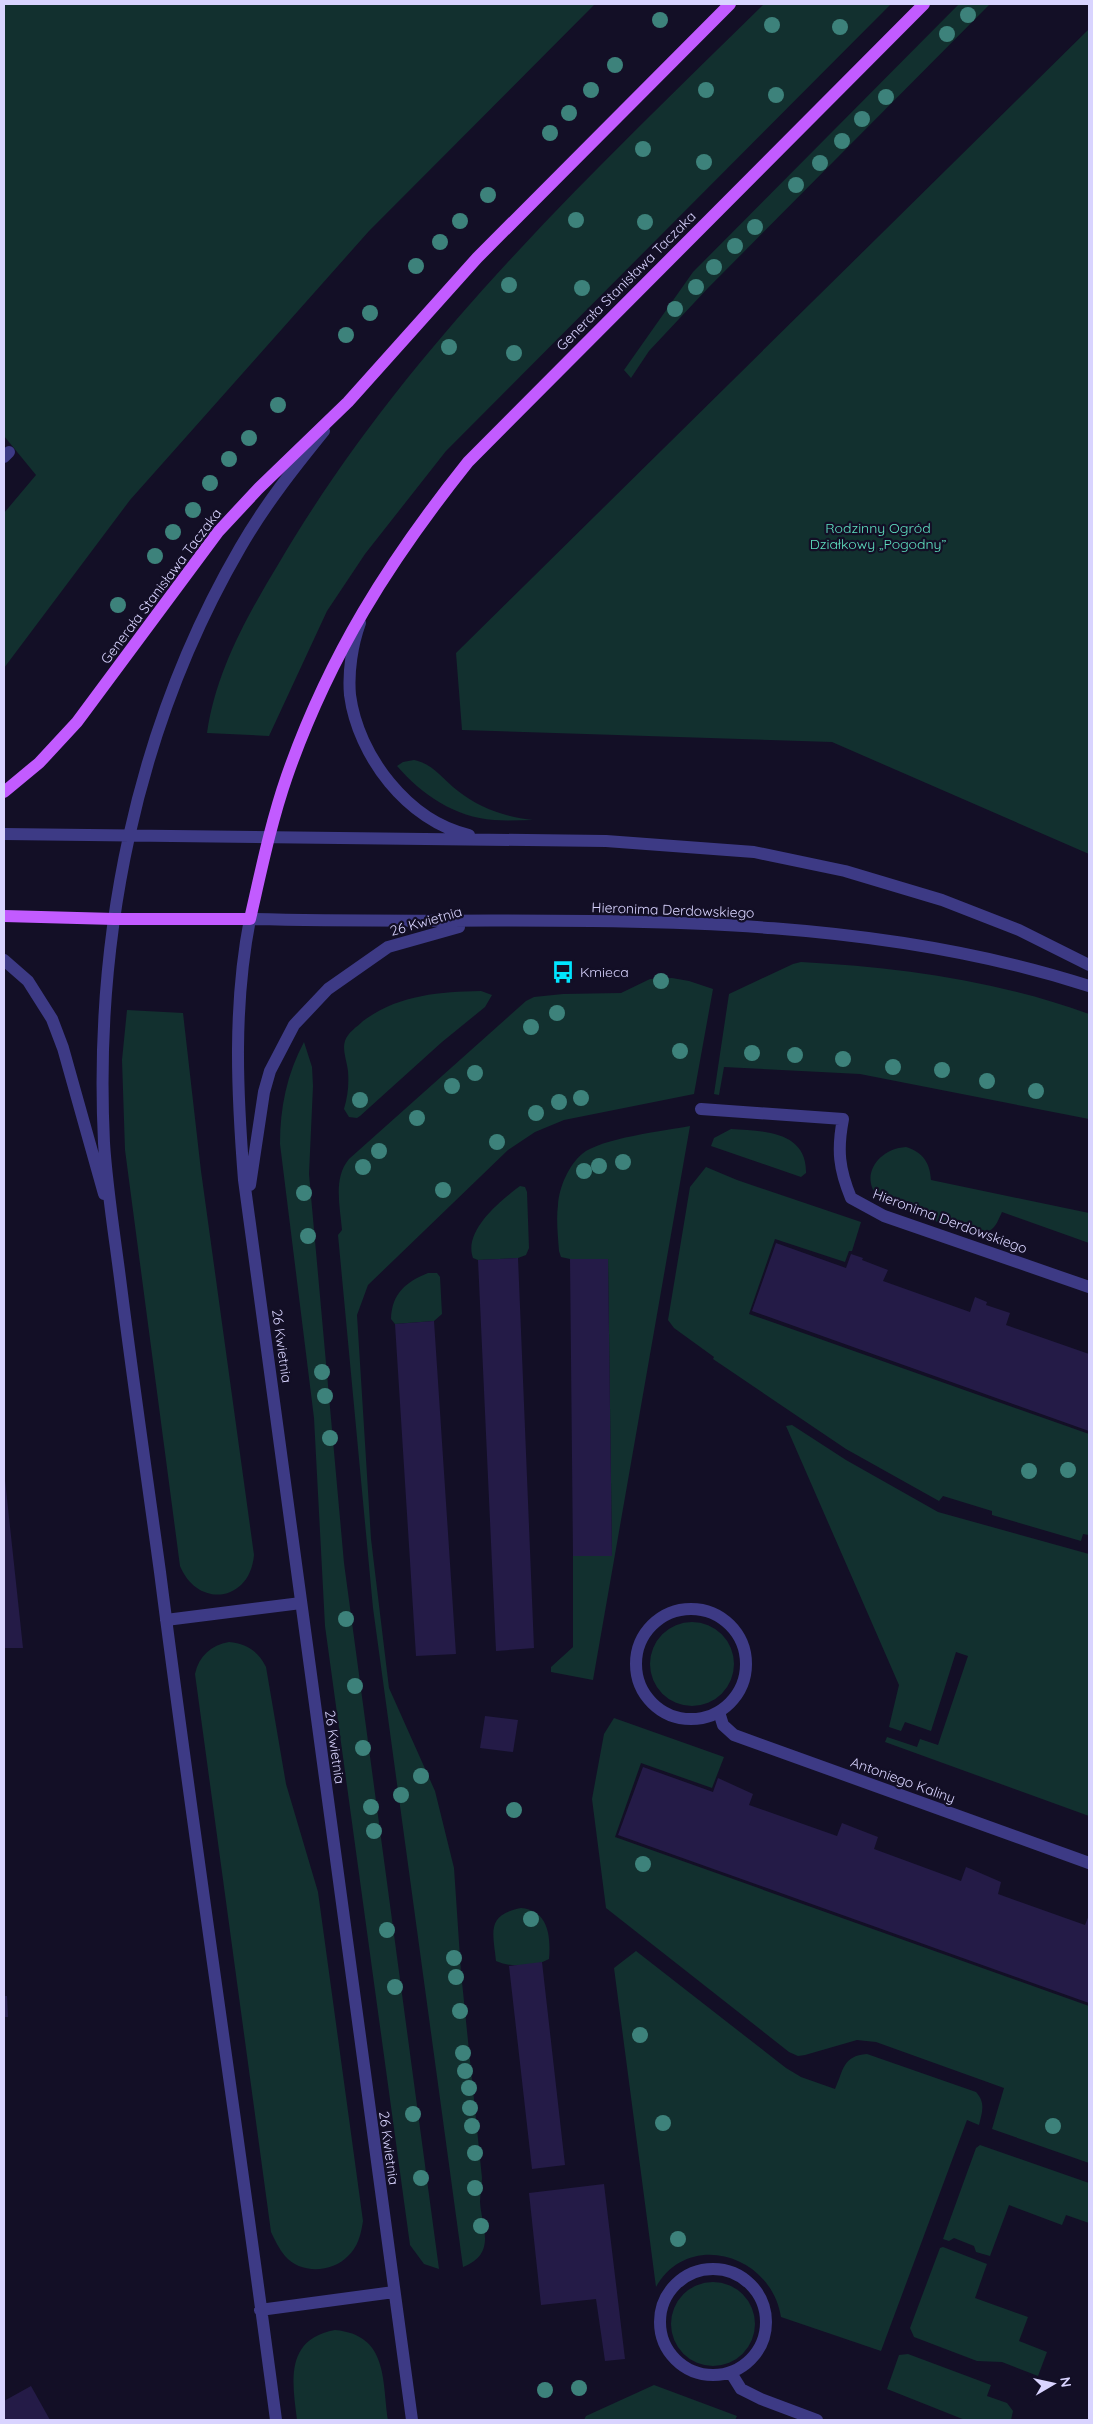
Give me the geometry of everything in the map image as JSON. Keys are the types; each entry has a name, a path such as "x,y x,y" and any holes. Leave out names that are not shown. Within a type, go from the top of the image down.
{"main road":[{"name":"Generała Stanisława Taczaka","path":"4,792 35,766 77,722 218,532 258,488 348,402 476,258 730,4"},
{"name":"Generała Stanisława Taczaka","path":"268,838 286,777 307,725 349,634 404,545 468,462 924,4"},
{"path":"250,919 268,838"},
{"name":"Hieronima Derdowskiego","path":"4,916 114,919 250,919"}],"street":[{"name":"Generała Stanisława Taczaka","path":"130,836 159,724 205,613 242,543 264,509 348,402"},
{"name":"Generała Stanisława Taczaka","path":"371,596 356,635 349,675 352,706 364,740 373,758 396,790 429,819 449,830 494,840"},
{"path":"4,834 661,844 754,852 845,871 942,900 1019,930 1089,965"},
{"path":"130,836 114,919 105,995 103,1077 105,1150 166,1620 276,2420"},
{"name":"Hieronima Derdowskiego","path":"250,919 714,925 870,937 946,949 1010,962 1089,986"},
{"name":"26 Kwietnia","path":"250,919 238,1000 237,1074 244,1180 412,2420"},
{"name":"26 Kwietnia","path":"248,1206 264,1092 270,1071 294,1025 328,989 388,947 445,930 484,921"},
{"path":"4,960 28,980 52,1019 63,1048 114,1228"},
{"name":"Hieronima Derdowskiego","path":"702,1109 843,1119 839,1141 839,1162 851,1198 884,1216 1089,1287"},
{"path":"166,1620 301,1603"},
{"path":"686,1608 707,1611 726,1620 740,1637 746,1657 745,1679 736,1698 719,1712 700,1719 681,1719 662,1712 648,1699 638,1682 635,1662 640,1643 650,1626 666,1614 686,1608"},
{"name":"Antoniego Kaliny","path":"719,1712 723,1725 734,1735 1089,1863"},
{"path":"709,2269 728,2271 744,2279 758,2292 764,2310 765,2332 759,2350 747,2364 731,2373 712,2376 694,2373 676,2362 665,2347 660,2329 661,2310 668,2293 676,2284 691,2273 709,2269"},
{"path":"260,2310 394,2292"},
{"path":"731,2373 741,2389 761,2399 817,2420"}],"green space":[{"path":"4,4 595,4 369,231 130,500 4,668 4,513 36,475 4,436"},
{"path":"764,4 891,4 446,451 365,554 327,611 269,736 207,733 211,710 225,666 256,603 329,484 383,409 441,337 566,200"},
{"path":"959,4 990,4 708,288 649,351 631,378 624,370 693,272"},
{"name":"Rodzinny Ogród Działkowy „Pogodny”","path":"1089,29 1089,854 832,742 462,730 456,653"},
{"path":"414,760 432,768 466,797 484,807 513,817 533,820 480,818 440,803 417,786 397,766 403,762"},
{"path":"801,962 837,964 947,977 1054,1002 1089,1014 1089,1119 860,1074 724,1067 719,1095 714,1094 729,994"},
{"path":"672,978 689,981 713,989 694,1094 564,1120 535,1132 508,1150 368,1285 357,1315 371,1539 389,1688 435,1791 454,1868 461,1972 482,2178 480,2202 485,2239 480,2255 463,2267 373,1608 338,1235 342,1230 339,1183 344,1167 349,1159 526,1001 534,997 563,994 621,993 650,979"},
{"path":"481,991 492,995 485,1007 442,1042 360,1116 357,1118 349,1117 344,1109 347,1095 348,1071 344,1044 346,1038 353,1030 376,1012 404,1000 449,992"},
{"path":"127,1010 183,1013 201,1171 254,1555 250,1571 243,1583 234,1590 222,1594 210,1594 199,1589 188,1580 180,1566 125,1150 122,1060"},
{"path":"304,1042 312,1067 313,1086 309,1174 344,1563 439,2269 424,2264 410,2245 325,1626 314,1418 280,1144 281,1117 286,1091 293,1066"},
{"path":"690,1126 593,1680 551,1672 551,1667 573,1647 573,1556 612,1556 608,1259 570,1259 561,1257 557,1222 560,1191 573,1164 591,1148 618,1139"},
{"path":"731,1129 769,1133 791,1141 799,1149 804,1159 806,1173 801,1177 711,1146 714,1138"},
{"path":"906,1147 921,1155 929,1168 931,1180 1089,1213 1089,1243 1002,1212 994,1228 981,1232 955,1228 888,1204 872,1188 870,1179 872,1170 877,1161 885,1154 894,1149"},
{"path":"706,1167 737,1180 861,1222 852,1251 849,1251 845,1262 775,1239 749,1314 1089,1434 1089,1535 1083,1534 1081,1541 992,1515 992,1511 943,1496 939,1501 846,1449 713,1359 714,1357 674,1328 668,1320 690,1187"},
{"path":"520,1186 525,1187 527,1192 529,1248 526,1255 518,1258 478,1260 473,1258 471,1248 473,1237 478,1227 494,1208"},
{"path":"428,1273 437,1273 440,1277 442,1314 434,1321 395,1324 391,1319 397,1295 413,1280"},
{"path":"792,1425 846,1460 938,1512 1089,1554 1089,1816 885,1742 887,1737 917,1747 920,1739 938,1745 968,1656 956,1652 931,1731 905,1722 901,1731 889,1727 899,1685 786,1426"},
{"path":"684,1622 700,1622 716,1629 727,1640 734,1656 731,1680 722,1694 716,1699 700,1706 684,1706 668,1699 657,1688 650,1672 650,1656 657,1640 668,1629"},
{"path":"229,1642 251,1649 266,1667 286,1784 318,1892 363,2221 354,2249 341,2262 325,2268 307,2268 291,2262 281,2250 271,2232 195,1674 199,1662 207,1652 223,1643"},
{"path":"614,1718 724,1757 712,1788 641,1763 615,1837 1089,2006 1089,2163 992,2129 1004,2088 876,2042 857,2040 798,2056 789,2052 606,1908 592,1799 604,1734"},
{"path":"521,1908 537,1914 546,1926 549,1942 549,1959 537,1964 523,1966 509,1965 496,1961 494,1926 502,1915"},
{"path":"636,1951 786,2068 801,2077 835,2089 842,2070 848,2061 859,2055 867,2054 976,2092 979,2096 982,2108 979,2125 967,2120 881,2351 781,2317 774,2295 762,2278 745,2265 727,2257 707,2255 688,2259 670,2269 656,2287 614,1968"},
{"path":"980,2145 1089,2183 1089,2223 1066,2215 1062,2225 1009,2205 990,2256 976,2252 974,2246 954,2238 949,2241 943,2239 976,2148"},
{"path":"943,2247 987,2264 975,2298 1028,2317 1019,2341 1047,2352 1038,2376 1002,2362 977,2361 914,2337 910,2328 940,2248"},
{"path":"713,2282 729,2285 743,2294 752,2308 755,2324 752,2340 743,2354 729,2363 713,2366 697,2363 683,2354 674,2340 671,2324 674,2308 683,2294 697,2285"},
{"path":"335,2330 352,2334 365,2340 373,2350 383,2375 388,2420 297,2420 294,2377 295,2364 300,2352 307,2342 319,2335"},
{"path":"908,2354 991,2385 987,2396 1007,2403 1013,2411 1011,2420 965,2420 887,2389 899,2355"},
{"path":"654,2385 737,2416 735,2420 584,2420 586,2416"}],"building":[{"path":"776,1243 846,1268 851,1254 863,1258 862,1260 888,1270 883,1281 970,1312 975,1297 987,1302 986,1305 1010,1313 1006,1325 1089,1354 1089,1431 752,1311"},
{"path":"518,1258 534,1648 496,1651 478,1260"},
{"path":"570,1259 608,1259 612,1556 573,1556"},
{"path":"434,1321 456,1654 416,1656 395,1324"},
{"path":"5,1480 23,1648 4,1648"},
{"path":"485,1716 518,1720 513,1752 480,1748"},
{"path":"643,1767 713,1792 718,1778 753,1794 749,1805 837,1836 842,1823 878,1837 874,1849 961,1881 966,1867 1001,1882 998,1894 1085,1925 1089,1915 1089,2003 618,1835"},
{"path":"542,1962 565,2165 532,2169 509,1966"},
{"path":"4,1996 7,1996 8,2017 4,2017"},
{"path":"604,2184 625,2359 605,2361 596,2299 541,2305 529,2193"},
{"path":"31,2386 50,2420 4,2420 4,2401"}],"place":[{"name":"Kmieca","path":"563,972"}]}
